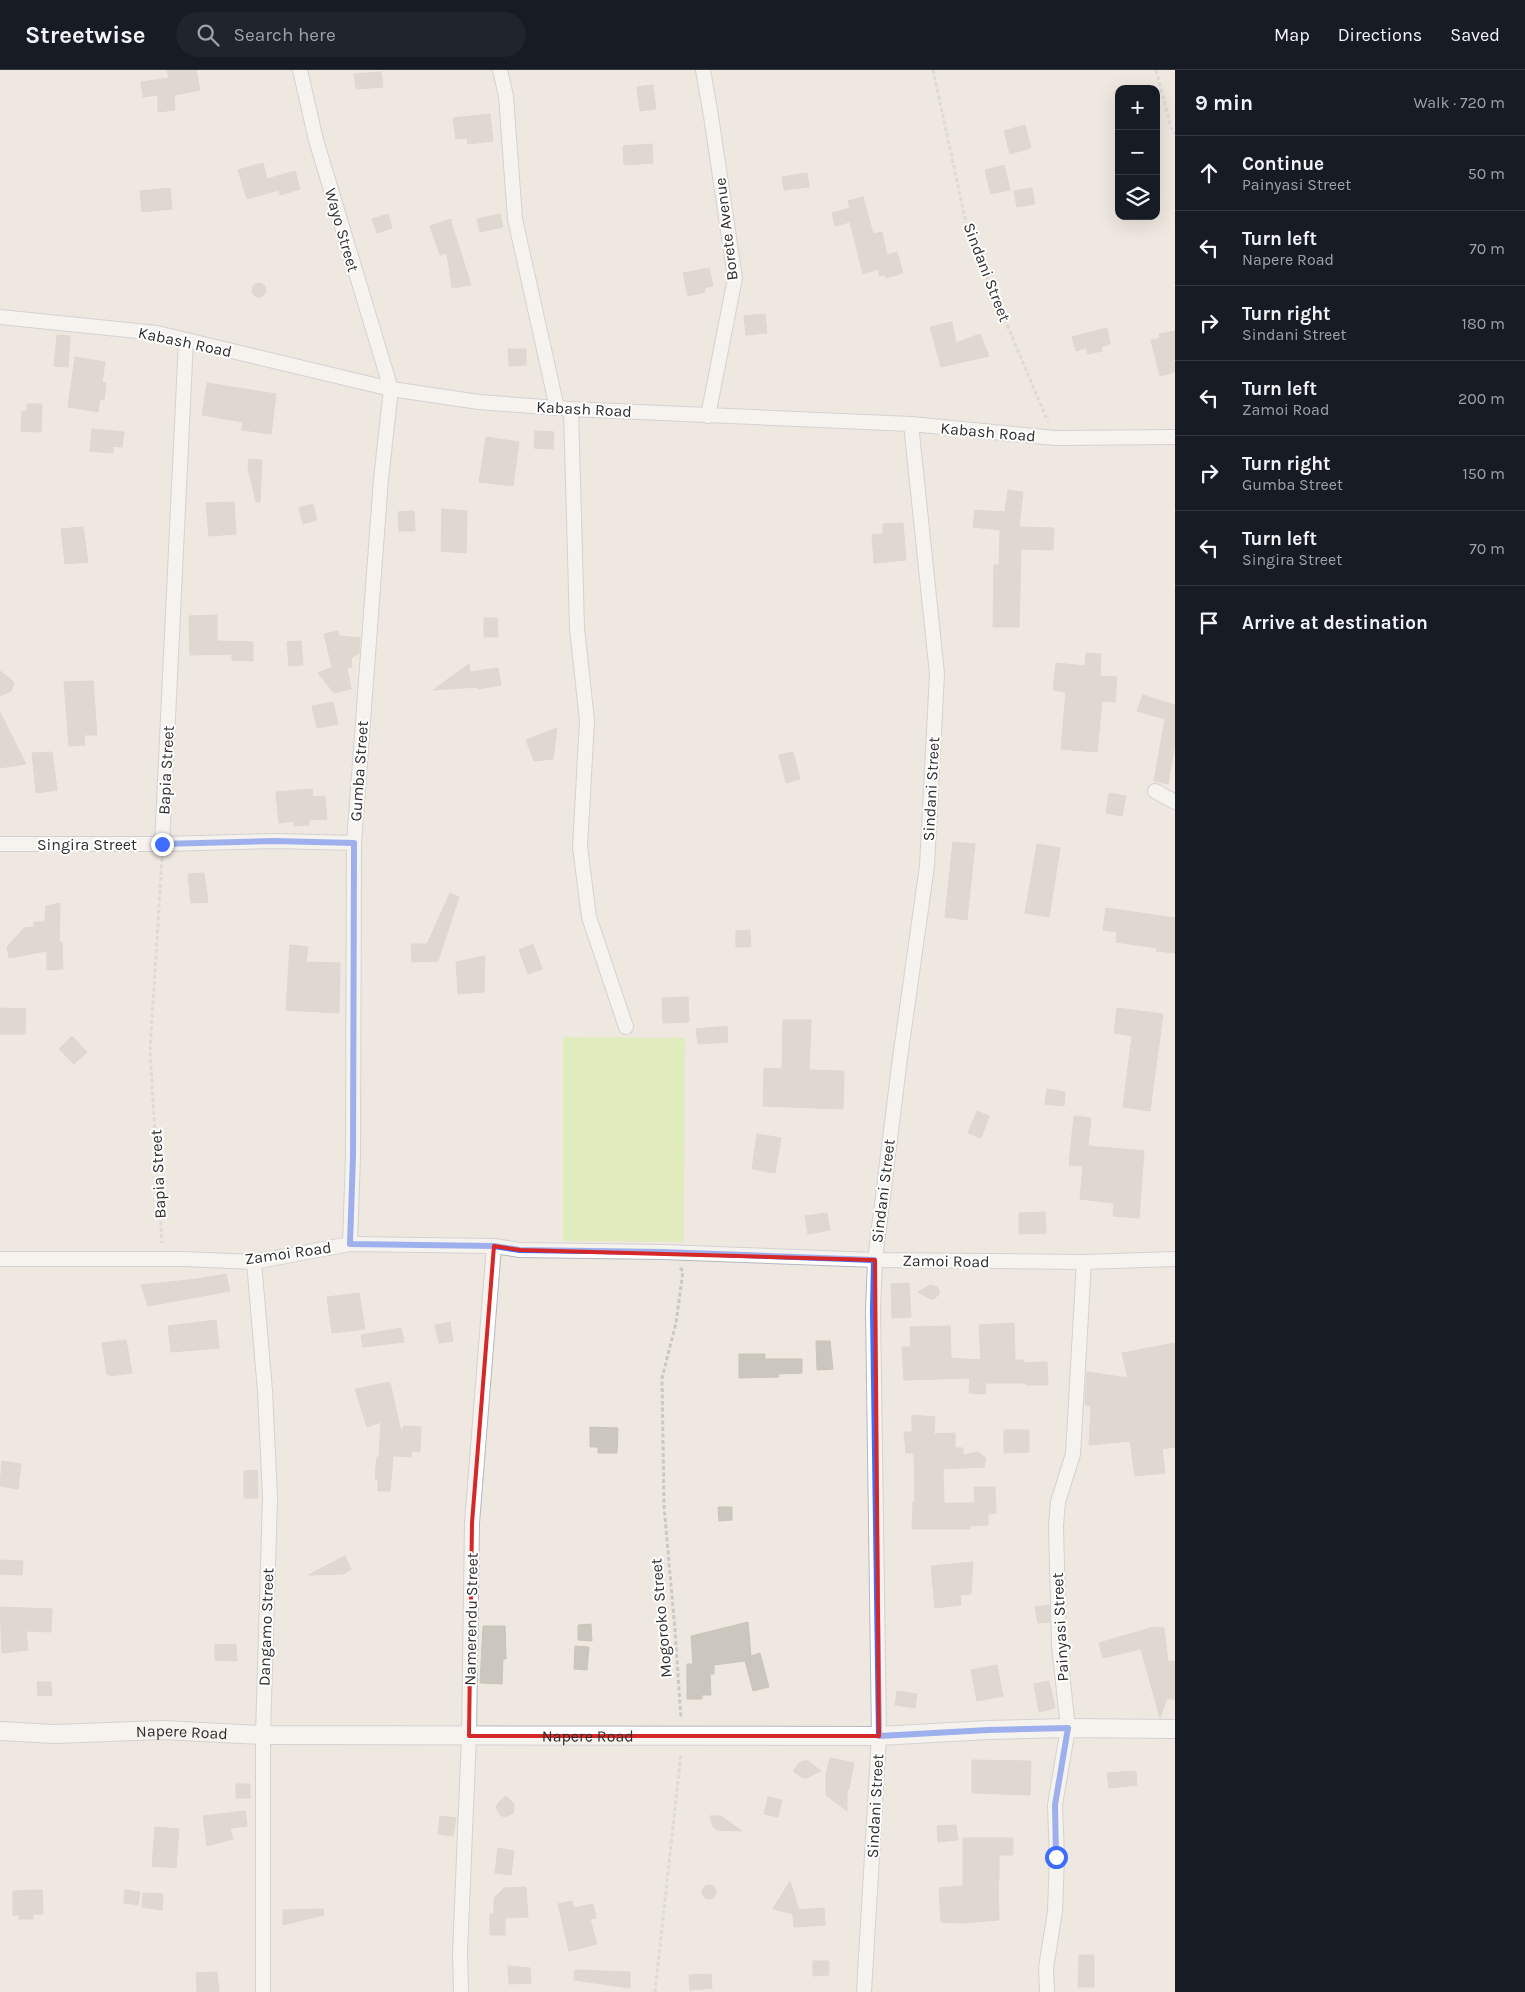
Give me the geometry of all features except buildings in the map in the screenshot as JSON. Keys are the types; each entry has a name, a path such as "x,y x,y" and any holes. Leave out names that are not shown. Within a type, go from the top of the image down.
{"street":[{"name":"Wayo Street","path":"300,70 316,140 391,388"},
{"path":"500,70 506,96 515,218 557,408"},
{"name":"Borete Avenue","path":"703,70 735,278 708,416"},
{"name":"Kabash Road","path":"0,317 157,333 391,388 479,402 708,416 910,424 1055,438 1175,437"},
{"name":"Bapia Street","path":"162,844 186,340"},
{"name":"Gumba Street","path":"350,1244 353,1156 354,843 381,479 391,388"},
{"path":"571,409 577,628 587,721 580,847 589,917 626,1027"},
{"name":"Sindani Street","path":"864,1992 879,1736 873,1310 874,1260 927,866 937,674 910,424"},
{"path":"1155,791 1175,802"},
{"name":"Singira Street","path":"0,844 162,844 274,841 354,843"},
{"name":"Zamoi Road","path":"0,1259 162,1259 254,1262 350,1244 494,1246 520,1250 663,1252 874,1260 1084,1262 1175,1259"},
{"name":"Namerendu Street","path":"461,1992 460,1953 469,1736 472,1523 494,1246"},
{"name":"Dangamo Street","path":"254,1262 266,1391 270,1497 263,1735 263,1992"},
{"name":"Painyasi Street","path":"1047,1992 1046,1968 1055,1911 1055,1805 1068,1728 1059,1644 1056,1526 1058,1502 1073,1454 1084,1262"},
{"name":"Napere Road","path":"0,1731 54,1734 163,1730 263,1735 879,1736 1068,1728 1175,1730"}],"path":[{"name":"Sindani Street","path":"932,70 968,232 1055,438"},
{"path":"1156,70 1171,128 1175,134"},
{"name":"Bapia Street","path":"162,844 150,1052 162,1259"},
{"name":"Mogoroko Street","path":"655,1992 682,1736 676,1630 664,1506 662,1378 676,1323 683,1271 663,1252"}],"highlighted area":[{"path":"494,1246 520,1250 875,1260 879,1736 469,1736 472,1523"}],"green space":[{"path":"563,1037 685,1038 684,1242 563,1241"}],"route":[{"path":"162,844 274,841 354,843 353,1156 350,1244 494,1246 520,1250 663,1252 874,1260 873,1310 879,1736 1068,1728 1055,1805 1056,1857"}]}
